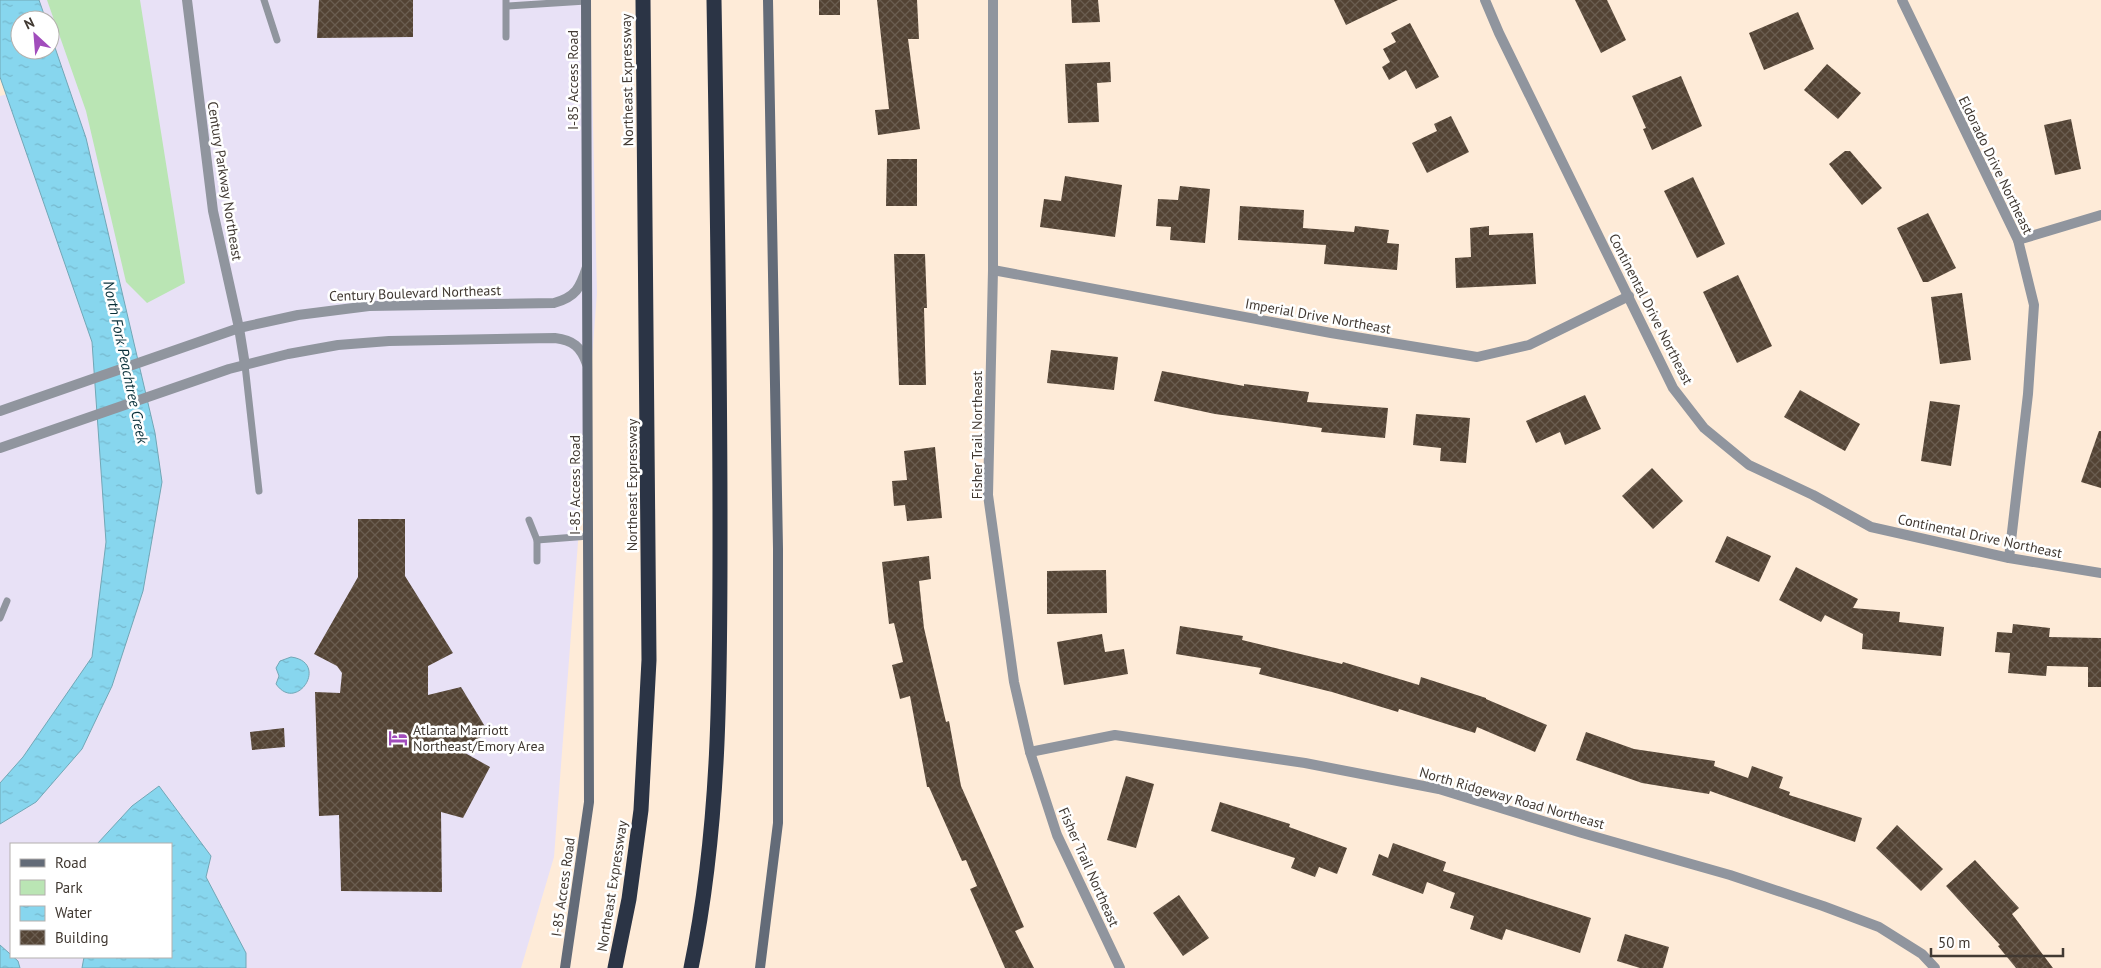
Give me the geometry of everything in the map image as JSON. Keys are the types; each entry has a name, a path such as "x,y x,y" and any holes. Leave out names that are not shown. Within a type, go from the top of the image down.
{"highway":[{"name":"Northeast Expressway","path":"615,968 629,899 641,810 649,660 643,0"},
{"path":"691,968 710,841 720,693 720,400 714,0"}],"main road":[{"name":"I-85 Access Road","path":"565,968 589,802 586,0"},
{"path":"760,968 778,823 778,549 768,0"}],"street":[{"name":"Century Parkway Northeast","path":"187,0 213,210 239,328 245,365"},
{"name":"Fisher Trail Northeast","path":"993,0 993,270 988,495 1014,682 1030,752 1056,835 1120,968"},
{"name":"Continental Drive Northeast","path":"1485,0 1499,33 1673,388 1704,428 1749,465 1813,495 1871,527 2009,558 2101,573"},
{"name":"Eldorado Drive Northeast","path":"1902,0 2018,240 2034,306 2028,394 2009,558"},
{"path":"2018,240 2101,215"},
{"name":"Century Boulevard Northeast","path":"0,411 239,328 306,314 354,307 554,303 570,297 576,291 587,266"},
{"name":"Imperial Drive Northeast","path":"993,270 1321,331 1477,357 1529,345 1629,296"},
{"path":"0,448 245,365 311,349 364,343 555,338 565,339 577,345 582,351 587,365"},
{"name":"North Ridgeway Road Northeast","path":"1030,752 1115,735 1305,763 1439,789 1582,833 1730,875 1823,906 1879,927 1922,954 1935,968"}],"lane":[{"path":"264,0 277,40"},
{"path":"506,37 507,3 586,0"},
{"path":"245,365 259,491"},
{"path":"529,520 537,540 537,561"},
{"path":"537,540 589,536"},
{"path":"0,618 7,601"}],"shaded area":[{"path":"0,0 590,0 597,293 554,857 521,968 0,968 0,96 12,93"}],"green space":[{"path":"47,0 140,0 185,283 147,303 126,282 86,111 60,37 60,10 51,10"}],"water":[{"name":"North Fork Peachtree Creek","path":"0,0 39,0 42,10 10,10 10,60 59,60 86,138 155,433 162,482 143,591 112,686 82,749 36,802 0,824 0,783 23,757 92,657 106,542 92,342 0,77"},
{"path":"291,657 302,661 308,668 309,676 306,684 300,690 293,693 284,692 276,684 279,676 276,668 280,661"},
{"path":"159,786 211,856 206,877 246,953 246,968 82,968 84,958 172,958 172,843 98,843 132,806"},
{"path":"0,945 10,954 10,958 15,958 18,961 20,968 0,968"}],"building":[{"path":"319,0 413,0 413,37 317,38"},
{"path":"819,0 840,0 840,15 819,15"},
{"path":"877,0 917,0 919,39 908,39 920,129 878,135 875,110 889,109"},
{"path":"1071,0 1098,0 1100,22 1072,23"},
{"path":"1334,0 1398,0 1346,25"},
{"path":"1575,0 1607,0 1626,40 1601,53"},
{"path":"1798,12 1814,49 1764,70 1749,33"},
{"path":"1410,23 1439,77 1416,89 1406,70 1389,80 1382,67 1390,62 1383,49 1396,42 1391,33"},
{"path":"1110,62 1111,82 1097,83 1099,122 1068,123 1065,64"},
{"path":"1827,64 1861,93 1838,119 1804,90"},
{"path":"1681,76 1702,126 1652,150 1643,129 1646,128 1632,96"},
{"path":"1451,116 1469,152 1427,173 1412,143 1437,131 1434,124"},
{"path":"2071,119 2081,169 2055,175 2044,125"},
{"path":"1845,151 1850,151 1882,188 1862,205 1829,164"},
{"path":"887,159 917,159 917,206 886,206"},
{"path":"1065,176 1122,185 1115,237 1040,227 1044,199 1061,201"},
{"path":"1693,177 1725,244 1697,258 1664,191"},
{"path":"1180,186 1210,189 1205,243 1170,240 1171,227 1156,226 1158,199 1178,200"},
{"path":"1240,206 1304,210 1303,228 1354,232 1355,226 1389,230 1387,243 1399,244 1397,270 1324,264 1326,245 1238,240"},
{"path":"1928,213 1956,268 1928,282 1923,282 1897,228"},
{"path":"1489,226 1489,235 1533,233 1536,284 1456,288 1455,258 1471,257 1470,228"},
{"path":"894,254 925,254 927,308 924,308 926,385 899,385"},
{"path":"1738,275 1772,346 1737,363 1703,292"},
{"path":"1962,293 1971,360 1940,364 1931,297"},
{"path":"1051,350 1118,357 1114,390 1047,383"},
{"path":"1162,371 1244,386 1244,384 1309,392 1307,402 1388,408 1385,438 1321,432 1322,428 1215,414 1154,401"},
{"path":"1800,390 1860,424 1845,451 1784,417"},
{"path":"1585,395 1601,429 1565,445 1560,432 1536,443 1526,421"},
{"path":"1930,401 1960,405 1951,466 1921,461"},
{"path":"1416,414 1470,418 1466,463 1440,461 1441,448 1413,445"},
{"path":"2099,431 2101,431 2101,488 2081,482"},
{"path":"935,447 942,518 907,521 905,505 894,506 892,481 907,480 904,451"},
{"path":"1652,468 1683,501 1653,529 1622,496"},
{"name":"Atlanta Marriott Northeast/Emory Area","path":"358,519 405,519 405,576 453,653 428,666 428,695 461,687 489,733 458,749 490,767 463,818 441,812 442,892 341,891 339,815 319,816 315,692 340,693 342,673 337,666 314,654 358,577"},
{"path":"1727,536 1771,556 1759,582 1715,562"},
{"path":"929,556 931,579 919,581 924,628 946,722 949,721 961,786 1024,927 1015,931 1034,968 1005,968 970,889 977,886 966,860 962,861 929,787 927,787 910,696 900,699 892,665 903,662 894,623 889,624 882,562"},
{"path":"1796,567 1858,599 1853,608 1900,612 1899,622 1944,627 1941,656 1862,649 1863,634 1825,615 1821,622 1779,600"},
{"path":"1106,570 1107,613 1047,614 1047,571"},
{"path":"2013,624 2050,628 2049,637 2101,638 2101,687 2088,687 2088,667 2047,666 2046,676 2008,673 2010,653 1995,652 1997,632 2012,633"},
{"path":"1180,626 1243,636 1242,640 1342,664 1343,662 1419,685 1421,677 1486,698 1547,725 1535,752 1477,727 1475,733 1399,709 1398,712 1332,692 1259,674 1261,668 1176,654"},
{"path":"1102,634 1105,652 1124,649 1128,674 1064,685 1057,642"},
{"path":"284,728 285,747 252,750 250,732"},
{"path":"1586,732 1634,749 1715,761 1714,766 1748,778 1752,766 1783,777 1779,788 1790,792 1789,795 1862,818 1855,842 1710,791 1709,794 1642,783 1576,760"},
{"path":"1126,776 1154,784 1136,848 1107,840"},
{"path":"1220,802 1290,824 1289,827 1347,848 1337,874 1319,867 1315,877 1291,868 1295,858 1211,831"},
{"path":"1897,825 1943,869 1921,891 1876,848"},
{"path":"1393,843 1446,862 1443,871 1591,918 1580,953 1506,929 1502,940 1470,929 1474,916 1450,908 1455,893 1427,882 1423,894 1372,875 1379,854 1388,858"},
{"path":"1975,860 2019,908 2012,914 2053,968 2016,968 1998,946 2000,945 1946,886"},
{"path":"1179,895 1209,938 1183,956 1153,913"},
{"path":"1625,934 1669,947 1663,968 1640,968 1617,961"}],"place":[{"name":"Atlanta Marriott Northeast/Emory Area","path":"398,738"}]}
